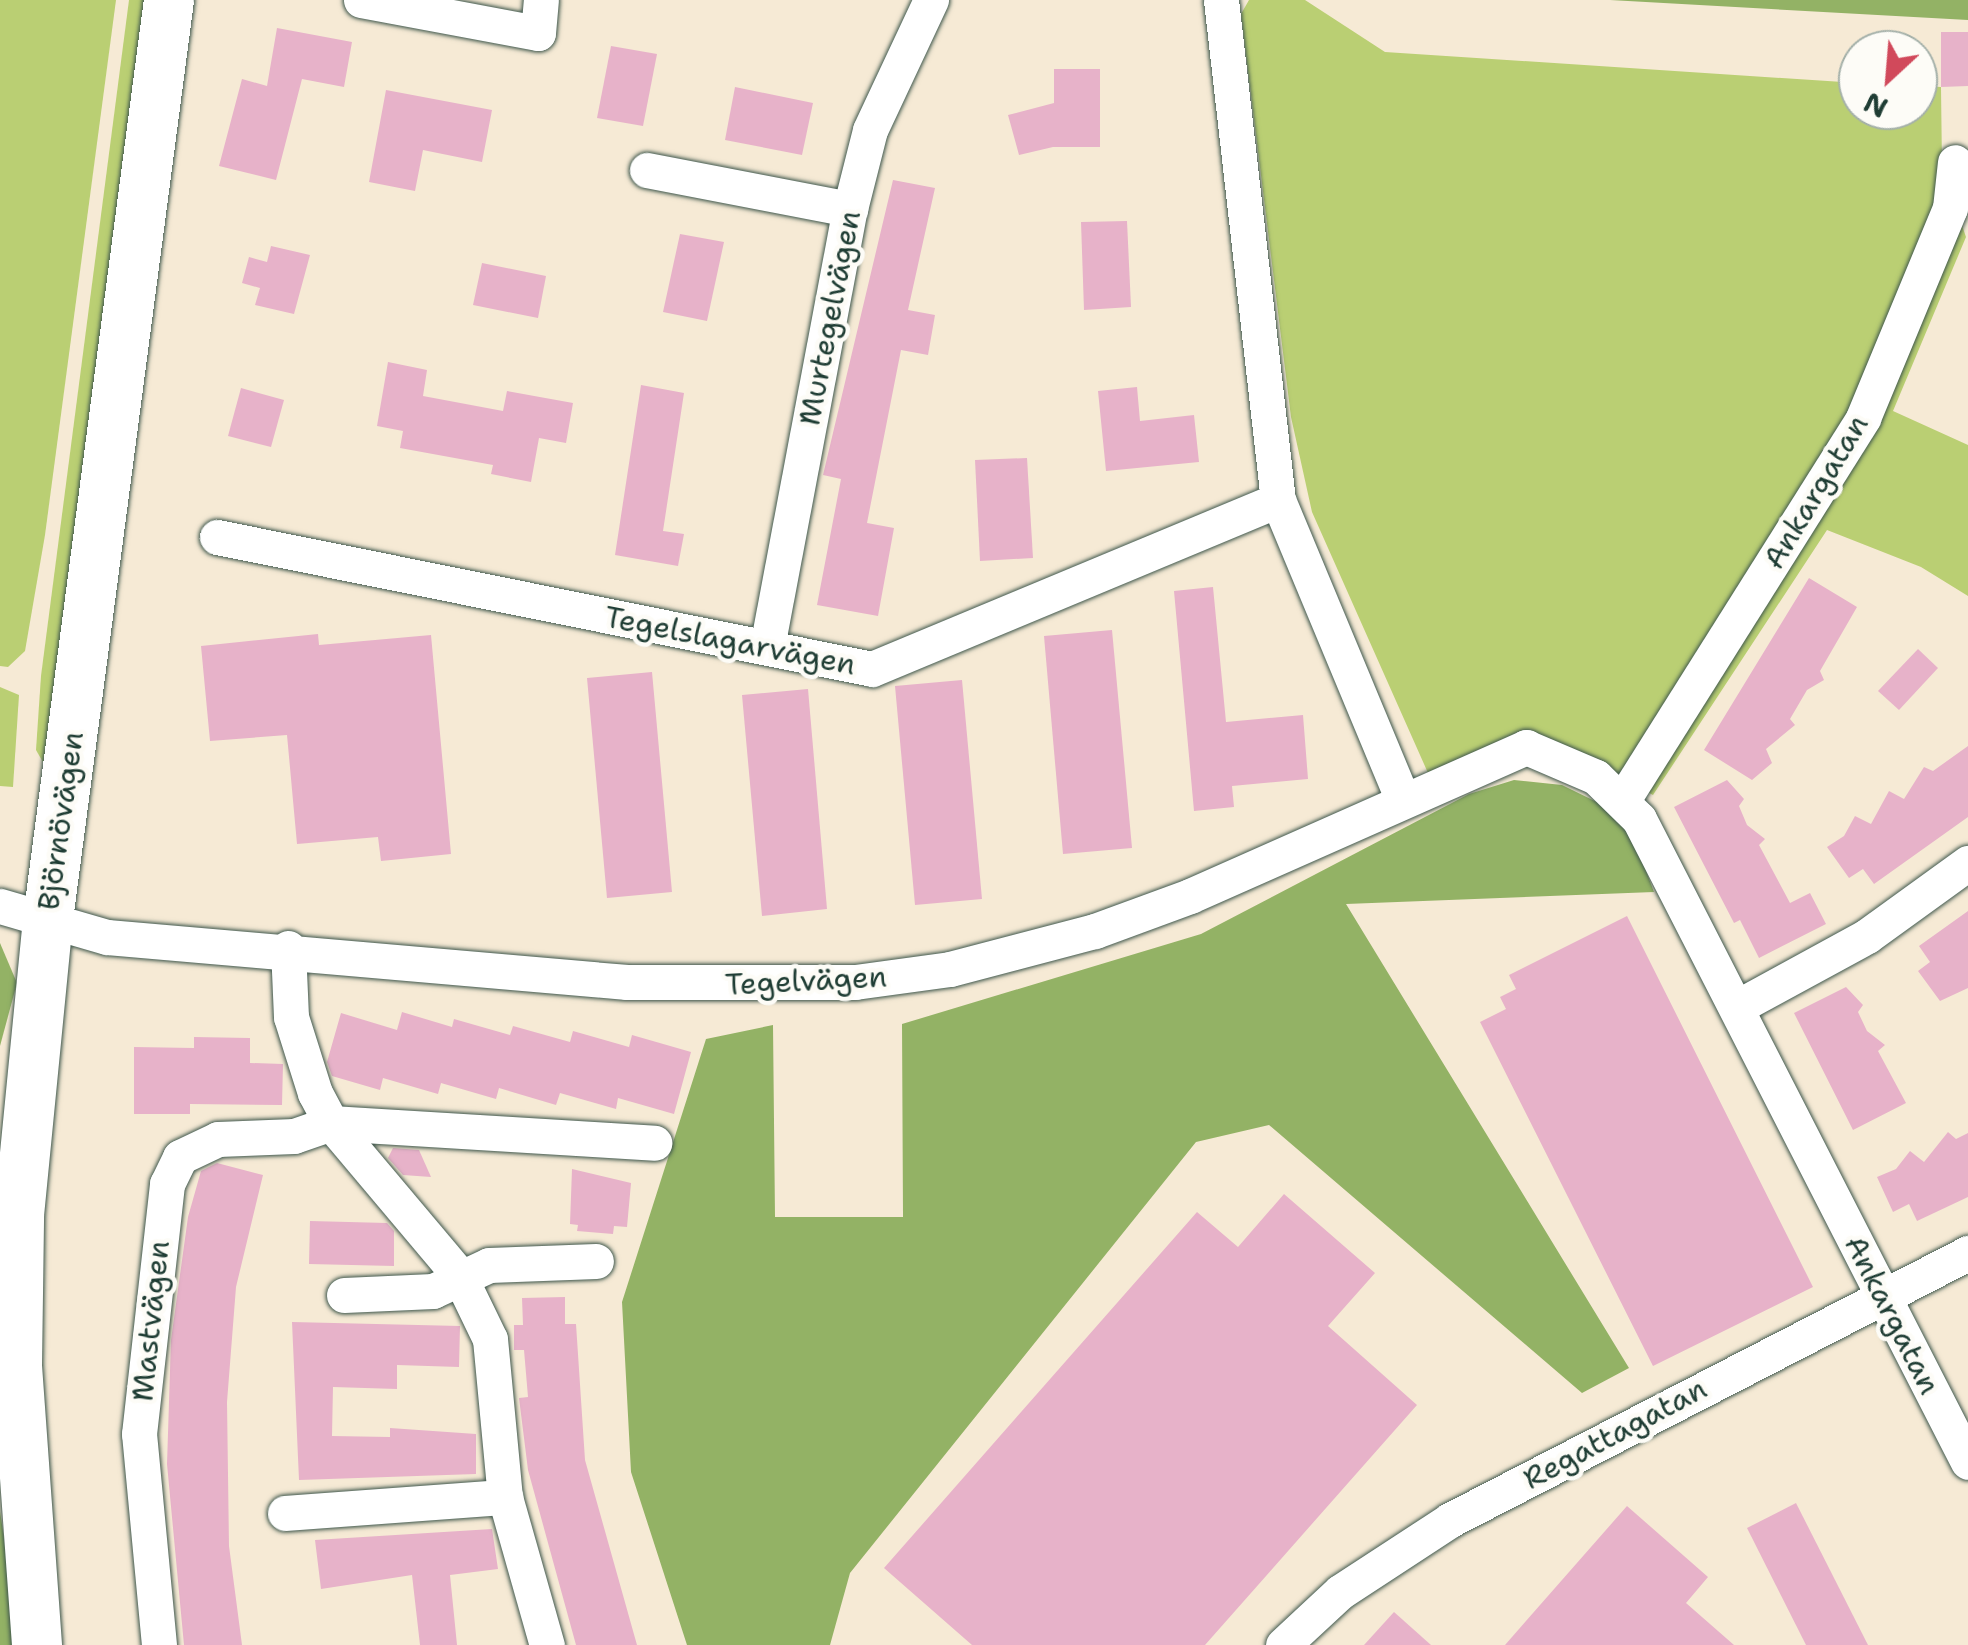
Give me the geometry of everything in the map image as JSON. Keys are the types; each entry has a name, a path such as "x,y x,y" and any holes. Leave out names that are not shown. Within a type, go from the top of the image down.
{"main road":[{"name":"Björnövägen","path":"37,1645 18,1402 18,1215 48,919 170,0"}],"street":[{"path":"361,0 538,33 541,4"},
{"name":"Murtegelvägen","path":"767,647 850,209 870,130 932,0"},
{"path":"1221,0 1278,500 1402,798"},
{"name":"Ankargatan","path":"1624,798 1862,418 1950,208 1955,162"},
{"path":"647,170 850,209"},
{"name":"Tegelslagarvägen","path":"217,537 872,668 1278,500"},
{"name":"Tegelvägen","path":"0,906 107,937 288,948 706,986 920,974 1095,931 1190,896 1402,798 1526,748"},
{"name":"Ankargatan","path":"1526,748 1596,777 1624,798 1737,1007 1968,1462"},
{"path":"1737,1007 1867,936 1968,863"},
{"path":"288,948 301,1060 331,1123 460,1275 490,1339 505,1497 547,1645"},
{"name":"Mastvägen","path":"159,1645 139,1434 167,1184 180,1157 218,1139 294,1136 331,1123 654,1143"},
{"name":"Regattagatan","path":"1283,1645 1340,1592 1450,1520 1968,1253"},
{"path":"344,1295 402,1297 433,1290 489,1265 596,1262"},
{"path":"285,1513 505,1497"}],"green space":[{"path":"0,0 116,0 45,535 25,651 8,667 0,666"},
{"path":"129,0 149,0 44,764 36,750 41,676"},
{"path":"1249,0 1305,0 1385,52 1838,82 1838,130 1938,130 1938,87 1941,87 1942,167 1966,237 1893,411 1968,445 1968,596 1921,567 1827,530 1653,795 1575,754 1428,773 1312,512 1291,417 1241,14"},
{"path":"1610,0 1968,0 1968,20"},
{"path":"0,687 19,695 13,787 0,786"},
{"path":"1514,780 1562,785 1609,808 1634,839 1654,892 1346,904 1629,1368 1582,1393 1269,1125 1196,1142 850,1573 830,1645 687,1645 631,1472 622,1302 706,1039 773,1025 775,1217 903,1217 902,1024 1201,934 1469,794"},
{"path":"0,943 17,983 0,1046"},
{"path":"0,1511 4,1538 13,1645 0,1645"}],"building":[{"path":"277,28 352,42 344,87 302,79 276,180 219,166 242,79 267,86"},
{"path":"1941,32 1968,32 1968,86 1941,87"},
{"path":"611,46 657,54 643,126 597,118"},
{"path":"1054,69 1100,69 1100,147 1053,147 1019,155 1008,115 1054,103"},
{"path":"735,87 813,103 802,155 725,140"},
{"path":"386,90 492,110 482,162 423,150 415,191 369,182"},
{"path":"893,180 935,188 908,310 935,315 928,355 901,350 867,523 894,528 878,616 817,605 841,479 823,475"},
{"path":"1127,221 1131,307 1084,310 1081,222"},
{"path":"680,234 724,242 707,321 663,312"},
{"path":"271,246 310,255 294,314 255,305 260,288 242,283 249,257 267,262"},
{"path":"482,263 546,276 538,318 473,305"},
{"path":"388,362 427,370 423,396 503,411 507,391 573,403 566,443 539,438 531,482 491,474 493,465 400,448 403,431 377,426"},
{"path":"641,385 684,393 663,531 684,534 678,566 615,555"},
{"path":"1137,387 1140,421 1194,415 1199,462 1106,471 1098,391"},
{"path":"241,388 284,400 271,447 228,436"},
{"path":"1027,458 1033,558 980,561 975,460"},
{"path":"1809,578 1857,607 1820,671 1824,680 1807,690 1790,719 1795,725 1766,749 1772,763 1752,780 1704,750"},
{"path":"1213,587 1226,722 1303,715 1308,779 1232,786 1234,807 1194,811 1174,591"},
{"path":"1112,630 1132,848 1063,854 1044,636"},
{"path":"318,634 319,645 431,635 451,854 381,861 378,837 297,844 287,735 210,741 201,646"},
{"path":"1918,649 1938,668 1899,710 1878,691"},
{"path":"652,672 672,892 607,898 587,678"},
{"path":"962,680 982,899 915,905 895,686"},
{"path":"808,689 827,909 762,916 742,695"},
{"path":"1968,746 1968,817 1874,884 1863,869 1849,878 1827,847 1844,836 1855,816 1871,824 1889,791 1904,799 1924,767 1933,771"},
{"path":"1727,780 1744,799 1739,806 1747,825 1765,839 1759,845 1790,903 1810,893 1826,924 1759,958 1740,920 1734,923 1674,807"},
{"path":"1968,911 1968,988 1940,1001 1918,971 1930,962 1919,946"},
{"path":"1627,916 1813,1287 1653,1366 1480,1022 1506,1009 1500,997 1516,989 1509,975"},
{"path":"1846,987 1863,1005 1858,1012 1867,1031 1885,1045 1878,1051 1906,1103 1853,1130 1794,1013"},
{"path":"402,1012 452,1027 454,1019 510,1035 513,1026 570,1042 573,1031 629,1047 632,1035 691,1052 674,1114 618,1098 616,1109 560,1093 556,1105 499,1088 496,1099 441,1083 438,1094 383,1078 380,1090 332,1076 327,1062 341,1013 397,1030"},
{"path":"194,1037 250,1038 250,1063 283,1064 282,1105 190,1104 190,1114 134,1114 134,1047 194,1048"},
{"path":"1948,1132 1956,1139 1968,1133 1968,1197 1917,1221 1909,1204 1893,1212 1877,1177 1896,1169 1910,1151 1924,1162"},
{"path":"393,1148 419,1150 431,1177 403,1175 388,1158"},
{"path":"217,1163 263,1175 236,1287 227,1402 229,1546 242,1645 184,1645 167,1464 171,1340 188,1217 201,1171"},
{"path":"572,1169 631,1183 627,1227 614,1226 613,1234 577,1231 578,1225 570,1224"},
{"path":"1284,1194 1375,1273 1328,1326 1417,1405 1205,1645 972,1645 884,1568 1197,1212 1238,1247"},
{"path":"310,1221 387,1223 394,1231 394,1266 309,1264"},
{"path":"565,1297 565,1324 576,1324 585,1460 637,1645 576,1645 528,1470 519,1398 528,1397 524,1350 514,1350 514,1325 523,1325 522,1298"},
{"path":"292,1322 460,1326 459,1367 397,1365 397,1389 333,1387 332,1436 390,1437 390,1428 476,1434 476,1474 299,1480"},
{"path":"1796,1503 1868,1645 1806,1645 1747,1528"},
{"path":"1627,1506 1708,1577 1686,1603 1734,1645 1505,1645"},
{"path":"492,1529 498,1569 450,1575 457,1645 420,1645 412,1575 321,1589 315,1540"},
{"path":"1394,1612 1431,1645 1364,1645"}]}
